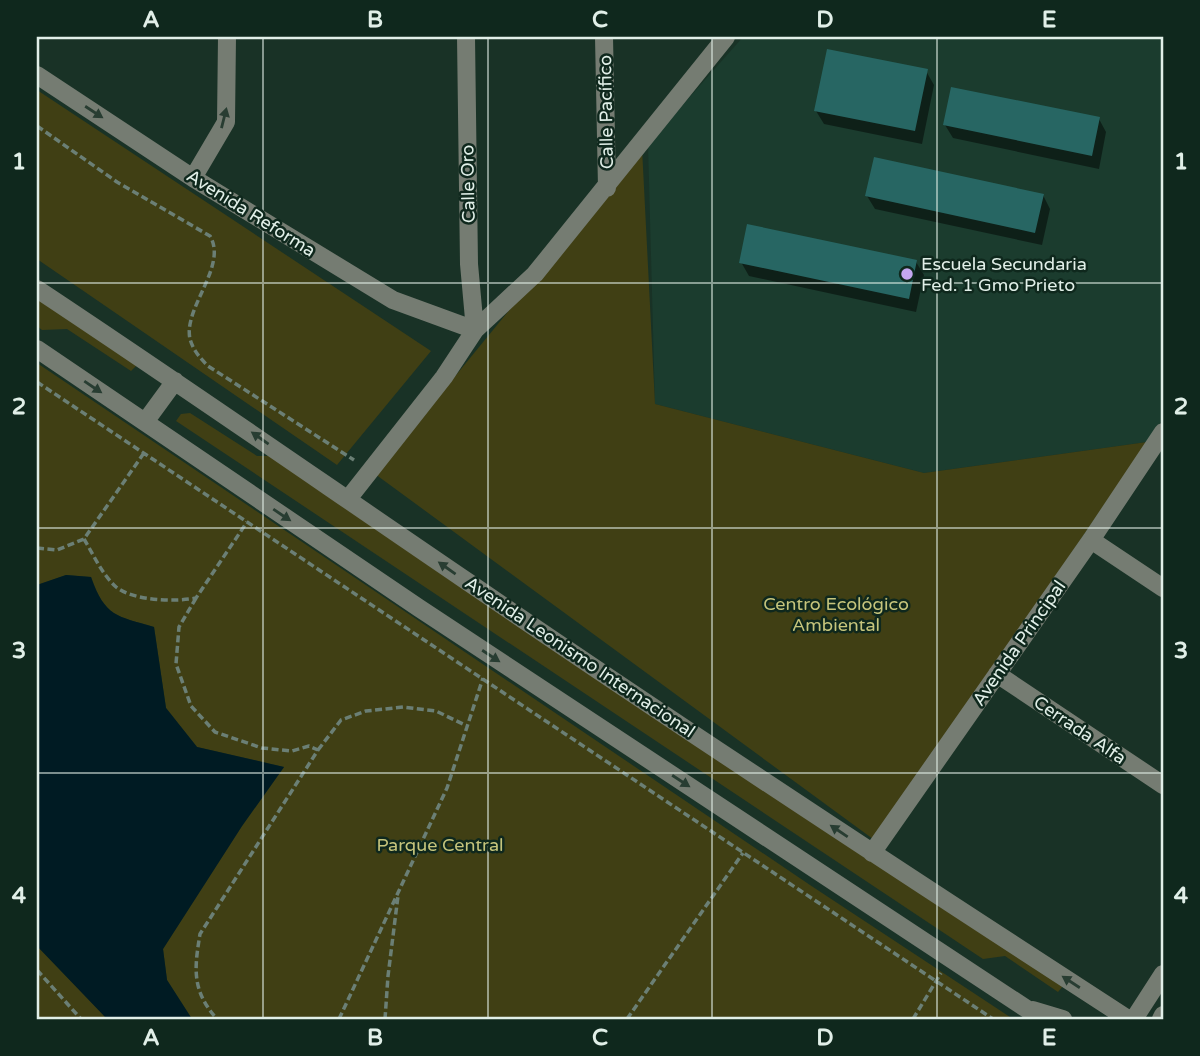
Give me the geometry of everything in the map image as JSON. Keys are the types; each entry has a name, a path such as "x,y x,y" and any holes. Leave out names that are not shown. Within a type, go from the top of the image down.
{"street":[{"path":"193,178 226,122 227,37"},
{"name":"Calle Oro","path":"466,37 470,264 475,330"},
{"name":"Calle Pacífico","path":"604,37 607,188"},
{"path":"348,499 444,377 475,330 535,274 726,37"},
{"name":"Avenida Reforma","path":"37,75 193,178 393,300 475,330"},
{"name":"Avenida Leonismo Internacional","path":"37,289 872,853 1128,1019"},
{"path":"37,349 495,658 1042,1019"},
{"path":"145,422 175,380"},
{"name":"Avenida Principal","path":"872,853 1091,540 1163,432"},
{"path":"1091,540 1163,588"},
{"name":"Cerrada Alfa","path":"997,674 1163,785"},
{"path":"1134,1019 1163,974"},
{"path":"1023,1007 1063,1019"}],"path":[{"path":"37,126 117,182 210,236 214,243 212,264 189,336 196,353 208,366 371,470"},
{"path":"37,382 993,1019"},
{"path":"37,548 57,550 84,539 144,453"},
{"path":"247,522 179,626 176,664 191,706 215,732 262,748 292,751 309,747 318,750"},
{"path":"84,539 98,564 116,587 138,595 177,602 196,598"},
{"path":"339,1019 447,788 482,679 495,658"},
{"path":"217,1019 206,1007 196,984 195,962 200,934 318,750 341,720 366,711 403,707 436,711 467,726"},
{"path":"627,1019 743,853"},
{"path":"385,1019 398,893"},
{"path":"913,1019 951,958"},
{"path":"37,970 81,1019"}],"shaded area":[{"name":"Escuela Secundaria Fed. 1 Gmo Prieto","path":"743,37 1163,38 1163,419 1147,442 924,473 655,404 648,144"}],"green space":[{"path":"37,90 431,351 337,465 37,259"},
{"name":"Centro Ecológico Ambiental","path":"642,148 655,404 924,473 1147,442 873,839 375,474"},
{"path":"37,292 138,364 131,371 67,329 42,330 37,326"},
{"name":"Parque Central","path":"37,363 1013,1019 192,1019 167,980 163,949 242,826 284,767 197,747 166,708 154,627 114,613 102,600 91,577 66,575 37,585"},
{"path":"190,413 257,456 282,456 1063,986 1058,992 1005,956 983,959 176,421 181,414"},
{"path":"37,946 98,1009 107,1019 37,1019"}],"water":[{"path":"66,575 91,577 102,600 114,613 154,627 166,708 197,747 284,767 242,826 163,949 167,980 192,1019 107,1019 37,946 37,585"}],"building":[{"path":"827,49 928,69 915,131 814,111"},
{"path":"951,87 1100,117 1092,156 943,125"},
{"path":"874,157 1044,194 1035,233 865,196"},
{"path":"747,224 917,260 909,299 739,263"}],"place":[{"name":"Escuela Secundaria Fed. 1 Gmo Prieto","path":"907,274"}]}
